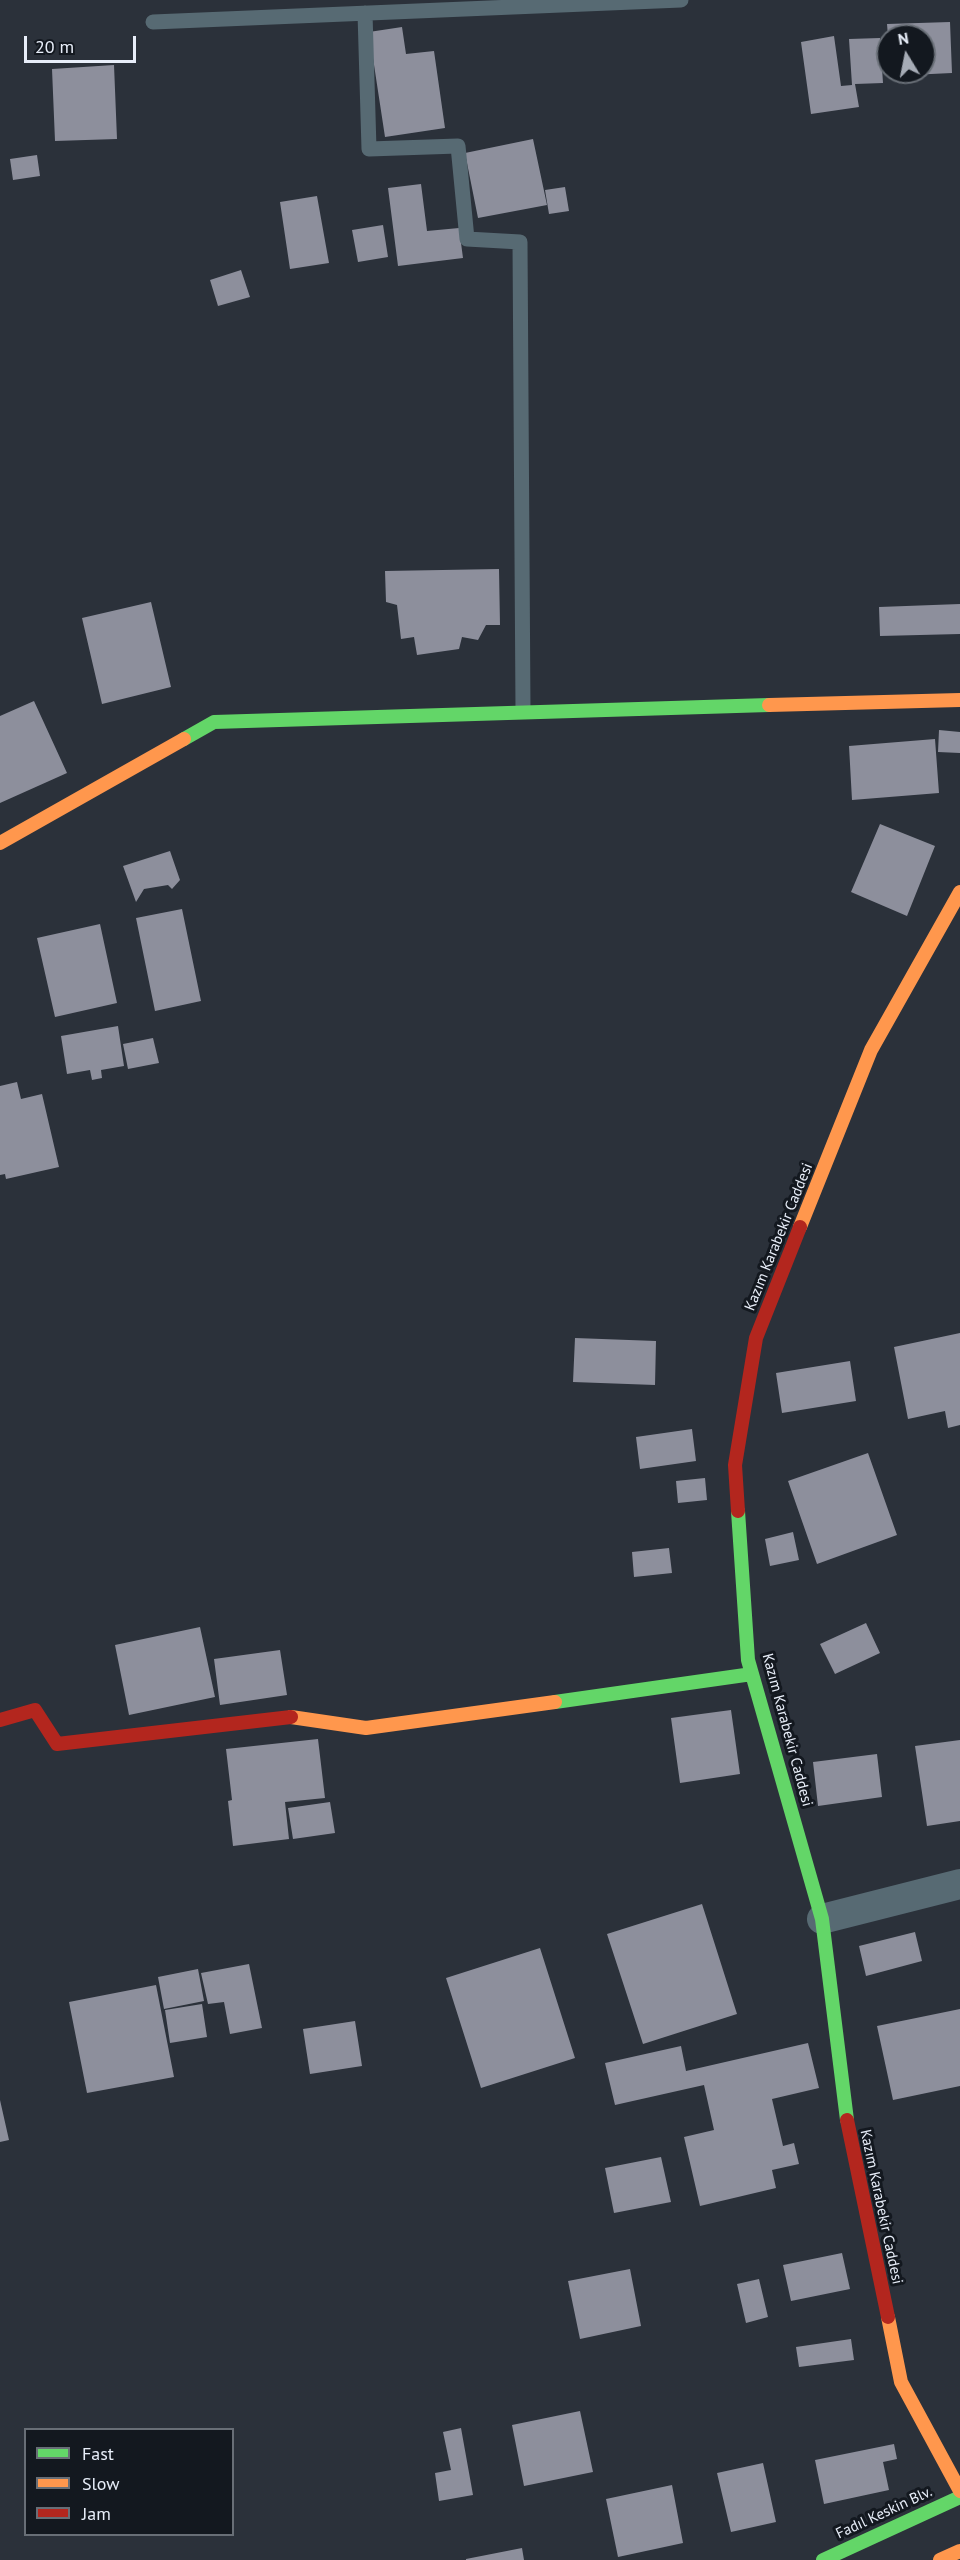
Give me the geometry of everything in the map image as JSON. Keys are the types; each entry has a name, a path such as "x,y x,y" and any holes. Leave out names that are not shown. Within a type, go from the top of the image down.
{"street":[{"path":"0,843 214,722 523,711 960,700"},
{"name":"Kazım Karabekir Caddesi","path":"960,892 871,1050 756,1338 735,1465 748,1660 822,1919 842,2098 901,2382 960,2490"},
{"path":"0,1720 35,1710 57,1744 293,1717 366,1728 752,1674"},
{"path":"822,1919 960,1884"},
{"name":"Fadıl Keskin Blv.","path":"823,2560 960,2497"},
{"path":"940,2560 960,2551"}],"lane":[{"path":"153,21 681,0"},
{"path":"365,13 369,149 458,146 467,239 520,242 523,711"}],"building":[{"path":"950,22 952,73 936,74 936,24 887,24"},
{"path":"402,27 406,54 434,51 445,128 385,137 369,32"},
{"path":"834,36 841,86 852,85 849,39 876,38 876,83 855,84 859,107 811,114 801,42"},
{"path":"114,65 117,139 55,141 52,69"},
{"path":"533,139 547,205 478,218 465,153"},
{"path":"37,155 40,176 13,180 10,159"},
{"path":"421,184 427,231 459,228 463,258 398,266 388,188"},
{"path":"565,187 569,211 549,214 545,190"},
{"path":"317,196 329,263 290,269 280,202"},
{"path":"383,225 388,257 358,262 352,230"},
{"path":"241,270 250,297 218,306 210,280"},
{"path":"499,569 500,625 486,625 478,640 462,637 459,649 417,655 414,637 401,639 397,605 386,602 385,571"},
{"path":"151,602 171,687 102,704 82,618"},
{"path":"960,604 960,634 880,636 879,607"},
{"path":"34,701 67,773 0,803 0,716"},
{"path":"939,730 960,732 960,753 938,752"},
{"path":"935,739 939,793 852,800 849,746"},
{"path":"880,824 935,846 907,916 851,892"},
{"path":"170,851 180,880 172,889 168,885 144,889 136,902 123,866"},
{"path":"182,909 201,1001 155,1011 136,918"},
{"path":"100,924 117,1003 55,1017 37,938"},
{"path":"118,1026 124,1066 101,1070 102,1078 92,1080 90,1070 67,1074 61,1036"},
{"path":"153,1038 159,1063 128,1069 123,1044"},
{"path":"17,1082 21,1099 42,1094 59,1167 6,1179 5,1174 0,1175 0,1086"},
{"path":"960,1333 960,1425 948,1428 945,1411 908,1419 894,1347"},
{"path":"575,1338 656,1341 655,1385 573,1382"},
{"path":"850,1361 856,1401 782,1413 776,1373"},
{"path":"692,1429 696,1461 640,1469 636,1437"},
{"path":"868,1453 897,1535 817,1564 788,1481"},
{"path":"705,1478 707,1500 678,1503 676,1481"},
{"path":"793,1532 799,1560 770,1566 765,1539"},
{"path":"669,1548 672,1573 634,1577 632,1552"},
{"path":"866,1623 880,1653 835,1674 820,1644"},
{"path":"200,1627 215,1697 129,1715 115,1645"},
{"path":"280,1650 287,1695 220,1705 214,1659"},
{"path":"731,1710 740,1774 680,1783 671,1718"},
{"path":"318,1739 325,1798 285,1802 289,1839 233,1846 228,1801 232,1800 226,1749"},
{"path":"960,1740 960,1821 927,1826 915,1746"},
{"path":"877,1754 882,1797 818,1806 813,1762"},
{"path":"330,1802 335,1833 293,1839 288,1808"},
{"path":"702,1904 737,2014 643,2044 607,1934"},
{"path":"915,1932 922,1961 866,1976 859,1946"},
{"path":"540,1948 575,2058 481,2088 446,1978"},
{"path":"249,1964 262,2028 230,2034 224,2002 208,2004 201,1973"},
{"path":"198,1969 204,2001 164,2009 158,1977"},
{"path":"156,1985 174,2077 87,2093 69,2002"},
{"path":"202,2004 207,2037 170,2043 165,2010"},
{"path":"960,2009 960,2086 893,2100 877,2026"},
{"path":"355,2021 362,2066 310,2074 303,2029"},
{"path":"808,2043 819,2088 772,2099 783,2146 794,2143 799,2164 772,2170 776,2188 700,2206 684,2137 714,2130 704,2085 615,2105 605,2063 681,2046 686,2071"},
{"path":"0,2100 9,2140 0,2142"},
{"path":"661,2157 671,2202 614,2213 605,2168"},
{"path":"842,2253 850,2289 791,2301 783,2265"},
{"path":"630,2269 641,2326 580,2339 568,2281"},
{"path":"759,2279 768,2317 746,2323 737,2284"},
{"path":"851,2339 854,2360 799,2367 796,2347"},
{"path":"580,2411 593,2472 524,2486 512,2425"},
{"path":"461,2428 473,2495 439,2501 435,2473 451,2470 443,2432"},
{"path":"894,2444 897,2459 883,2462 889,2490 824,2504 815,2460"},
{"path":"763,2463 776,2522 731,2532 717,2473"},
{"path":"672,2485 683,2543 618,2557 606,2499"},
{"path":"522,2548 524,2560 466,2560 466,2559"}],"traffic: fast":[{"path":"184,739 214,722 769,705"},
{"path":"738,1511 748,1660 822,1919 847,2120"},
{"path":"555,1702 752,1674"},
{"path":"823,2560 960,2497"}],"traffic: slow":[{"path":"769,705 960,700"},
{"path":"0,843 184,739"},
{"path":"800,1227 871,1050 960,892"},
{"path":"291,1717 366,1728 555,1702"},
{"path":"888,2317 901,2382 960,2491"},
{"path":"940,2560 960,2551"}],"traffic: jam":[{"path":"738,1511 735,1465 756,1338 800,1227"},
{"path":"0,1720 35,1710 57,1744 291,1717"},
{"path":"847,2120 888,2317"}]}
